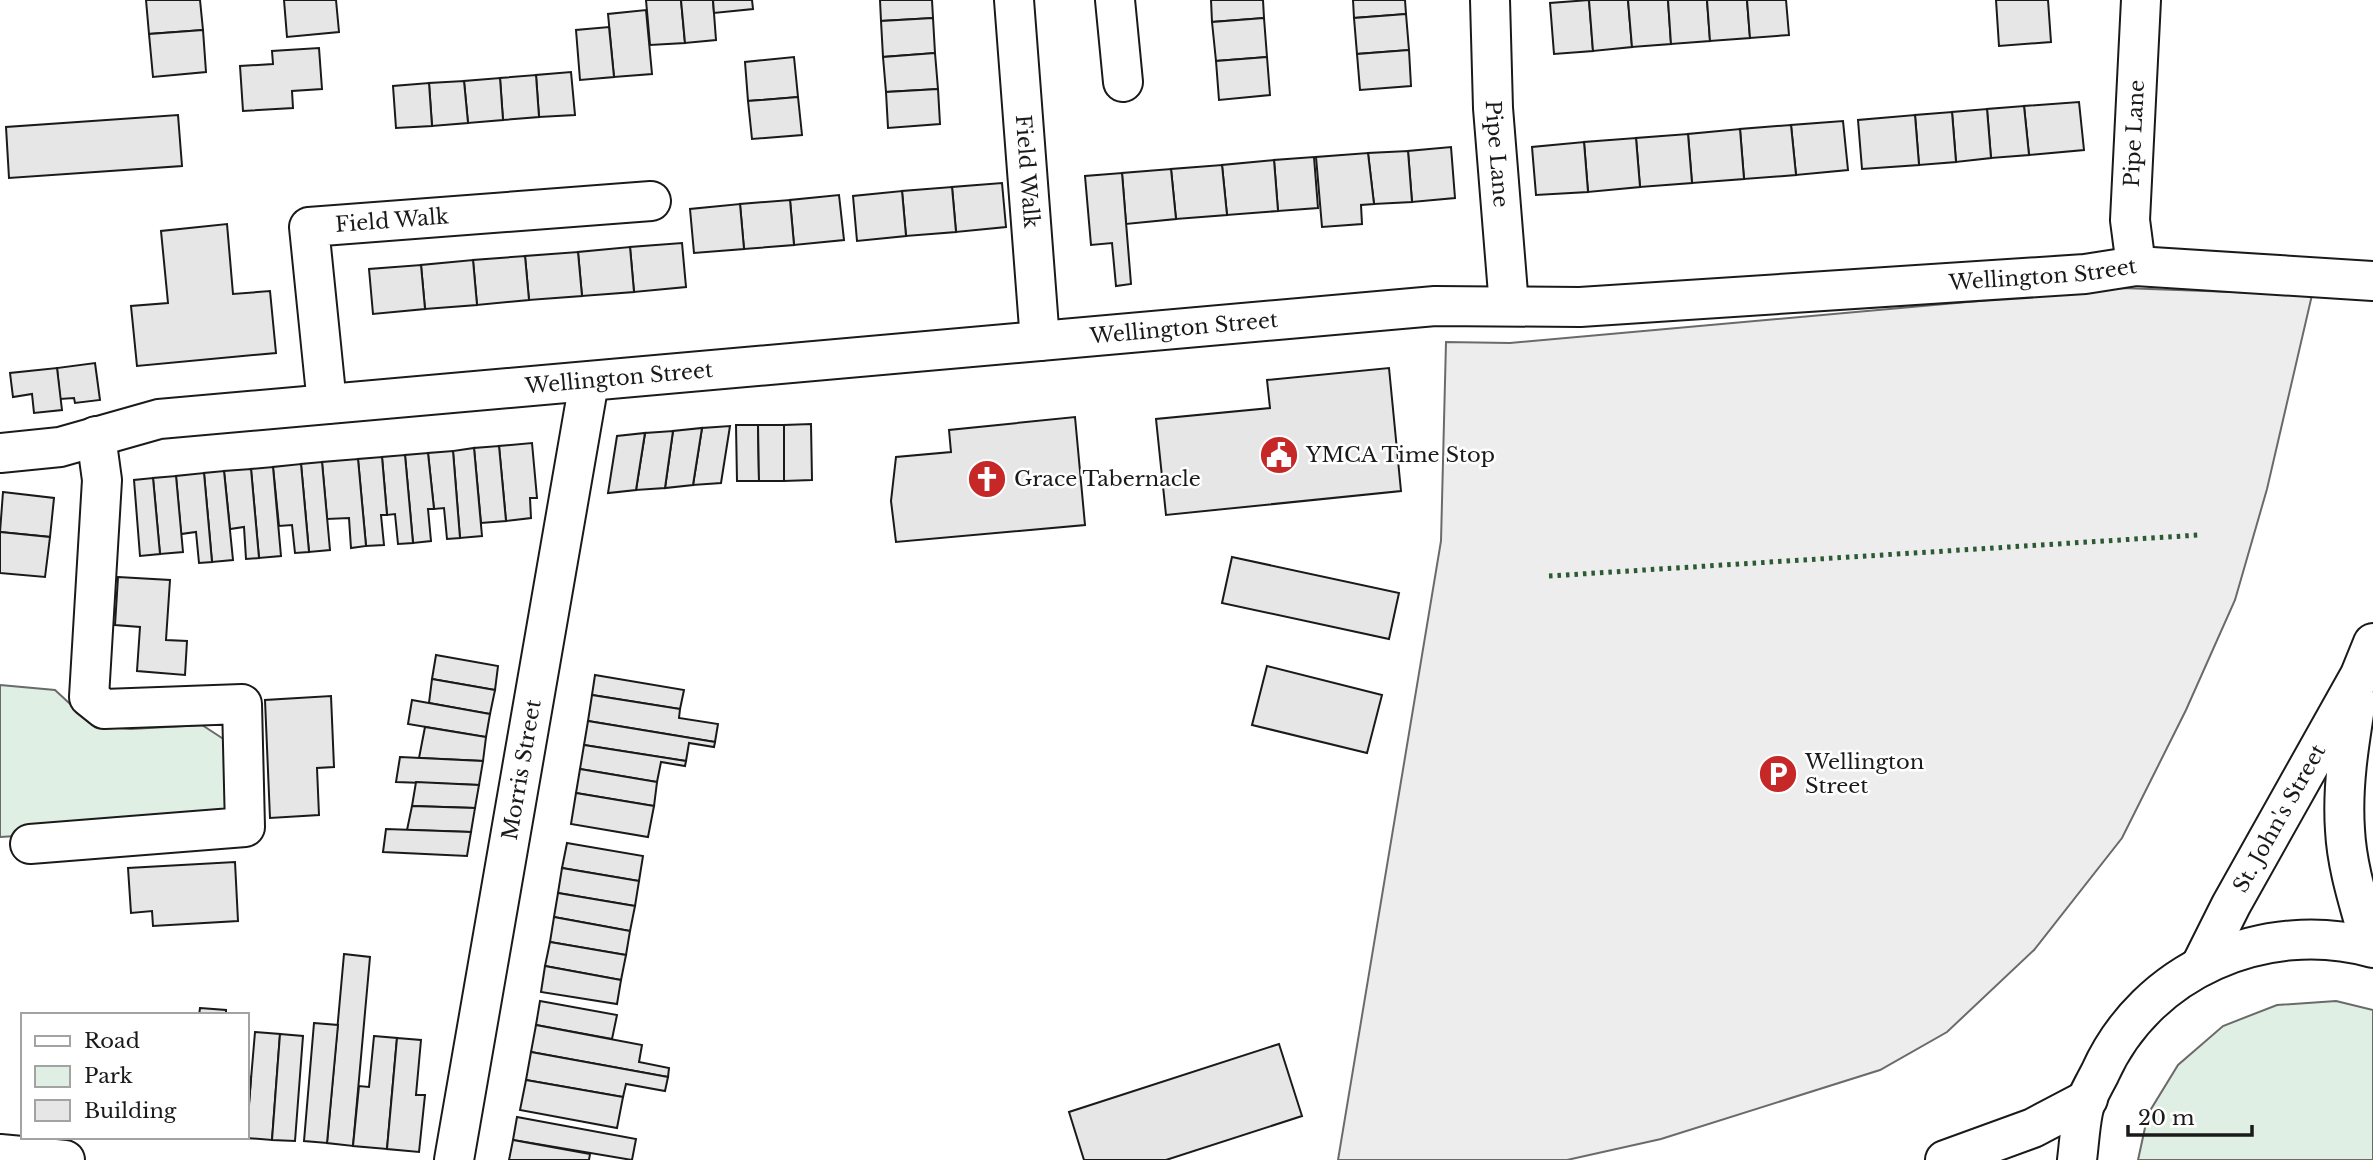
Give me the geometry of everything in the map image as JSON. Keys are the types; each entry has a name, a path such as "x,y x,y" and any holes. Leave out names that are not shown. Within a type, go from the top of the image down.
{"street":[{"name":"Field Walk","path":"1014,0 1040,341"},
{"path":"1115,0 1123,82"},
{"name":"Pipe Lane","path":"1490,0 1493,108 1509,306"},
{"name":"Pipe Lane","path":"2136,266 2130,220 2141,0"},
{"name":"Field Walk","path":"327,404 309,227 651,201"},
{"name":"Wellington Street","path":"0,453 60,447 159,419 1435,306 1580,307 2085,274 2136,266 2373,281"},
{"name":"Morris Street","path":"454,1160 589,382"},
{"path":"30,844 245,827 242,704 104,709 89,697 102,480 96,436"},
{"name":"St. John's Street","path":"2366,659 2346,767 2345,831 2352,877 2372,947"},
{"name":"St. John's Street","path":"2202,963 2366,659"},
{"path":"2077,1160 2083,1110 2113,1044 2152,998 2202,963 2256,944 2314,938 2372,947"},
{"path":"1945,1160 2033,1128 2088,1099"},
{"path":"0,1154 65,1160"}],"green space":[{"path":"0,685 55,690 94,726 131,729 202,725 225,740 231,801 219,818 197,825 0,837"},
{"path":"2336,1001 2373,1010 2373,1160 2138,1160 2148,1114 2178,1065 2223,1026 2277,1005"}],"shaded area":[{"name":"Wellington Street","path":"2122,288 2312,295 2267,489 2235,600 2186,710 2122,838 2034,950 1947,1032 1880,1070 1661,1139 1567,1160 1338,1160 1441,541 1446,342 1510,343"}],"building":[{"path":"146,0 200,0 203,30 149,34"},
{"path":"284,0 336,0 339,32 287,37"},
{"path":"646,0 681,0 685,43 650,45"},
{"path":"681,0 713,0 716,40 685,43"},
{"path":"713,0 752,0 753,9 714,13"},
{"path":"880,0 932,0 933,18 881,21"},
{"path":"1211,0 1263,0 1264,18 1212,22"},
{"path":"1353,0 1405,0 1406,14 1354,18"},
{"path":"1589,0 1593,51 1554,54 1550,3"},
{"path":"1589,0 1628,0 1632,47 1593,51"},
{"path":"1628,0 1668,0 1671,44 1632,47"},
{"path":"1668,0 1707,0 1710,41 1671,44"},
{"path":"1707,0 1747,0 1750,38 1710,41"},
{"path":"1747,0 1786,0 1789,35 1750,38"},
{"path":"1996,0 2048,0 2051,42 1999,46"},
{"path":"646,10 652,74 614,77 608,14"},
{"path":"1406,14 1409,50 1357,54 1354,18"},
{"path":"933,18 935,53 883,57 881,21"},
{"path":"1264,18 1267,57 1216,61 1212,22"},
{"path":"609,27 614,77 580,80 576,30"},
{"path":"203,30 206,72 153,77 149,34"},
{"path":"319,48 322,89 292,91 293,108 243,111 240,66 273,64 272,51"},
{"path":"1409,50 1411,86 1360,90 1357,54"},
{"path":"935,53 938,89 886,92 883,57"},
{"path":"794,57 798,97 748,101 745,62"},
{"path":"1267,57 1270,95 1219,100 1216,61"},
{"path":"571,72 575,115 539,117 536,75"},
{"path":"536,75 539,117 503,120 500,78"},
{"path":"500,78 503,120 468,123 464,81"},
{"path":"464,81 468,123 432,126 429,83"},
{"path":"429,83 432,126 396,128 393,86"},
{"path":"938,89 940,124 888,128 886,92"},
{"path":"798,97 802,135 752,139 748,101"},
{"path":"2079,102 2084,150 2029,155 2024,106"},
{"path":"2024,106 2029,155 1991,158 1987,109"},
{"path":"1987,109 1991,158 1956,162 1952,112"},
{"path":"1952,112 1956,162 1919,165 1915,115"},
{"path":"178,115 182,166 9,178 6,127"},
{"path":"1915,115 1919,165 1862,169 1858,120"},
{"path":"1843,121 1848,170 1796,175 1791,125"},
{"path":"1791,125 1796,175 1744,179 1740,129"},
{"path":"1740,129 1744,179 1692,183 1688,134"},
{"path":"1688,134 1692,183 1640,187 1636,138"},
{"path":"1636,138 1640,187 1588,192 1584,142"},
{"path":"1584,142 1588,192 1536,195 1532,147"},
{"path":"1451,147 1455,198 1412,202 1408,151"},
{"path":"1408,151 1412,202 1374,204 1368,153"},
{"path":"1368,153 1374,204 1361,205 1362,224 1322,227 1316,157"},
{"path":"1314,157 1318,208 1278,211 1274,160"},
{"path":"1274,160 1278,211 1227,215 1222,165"},
{"path":"1222,165 1227,215 1176,219 1171,169"},
{"path":"1171,169 1176,219 1126,224 1122,173"},
{"path":"1122,173 1131,284 1116,286 1112,243 1091,245 1085,176"},
{"path":"1002,183 1006,227 956,232 952,187"},
{"path":"952,187 956,232 906,236 902,191"},
{"path":"902,191 906,236 857,241 853,196"},
{"path":"839,195 844,240 794,245 790,200"},
{"path":"790,200 794,245 744,249 740,204"},
{"path":"740,204 744,249 694,253 690,209"},
{"path":"227,224 233,294 270,291 276,353 137,366 131,306 168,303 161,231"},
{"path":"682,243 686,287 634,292 630,247"},
{"path":"630,247 634,292 582,296 578,252"},
{"path":"578,252 582,296 529,300 525,256"},
{"path":"525,256 529,300 477,305 473,260"},
{"path":"473,260 477,305 425,309 421,265"},
{"path":"421,265 425,309 373,314 369,269"},
{"path":"95,363 100,400 75,403 74,398 60,399 57,368"},
{"path":"57,368 62,410 34,413 32,394 13,397 10,373"},
{"name":"YMCA Time Stop","path":"1389,368 1401,491 1166,515 1156,419 1270,408 1267,380"},
{"name":"Grace Tabernacle","path":"1075,417 1085,525 896,542 891,501 896,457 951,452 949,430"},
{"path":"811,424 812,480 784,481 784,425"},
{"path":"736,425 758,425 759,481 737,481"},
{"path":"758,425 784,425 784,481 759,481"},
{"path":"730,426 721,483 693,485 702,428"},
{"path":"702,428 693,485 665,488 673,431"},
{"path":"673,431 665,488 636,490 645,433"},
{"path":"645,433 636,490 608,493 617,436"},
{"path":"532,443 537,498 530,498 531,518 506,521 499,446"},
{"path":"499,446 506,521 481,523 474,448"},
{"path":"474,448 482,536 460,538 453,451"},
{"path":"453,451 460,538 447,539 444,508 434,509 428,453"},
{"path":"428,453 434,509 428,509 431,541 413,543 405,455"},
{"path":"405,455 413,543 398,544 395,514 387,515 382,457"},
{"path":"382,457 387,515 381,515 384,545 366,546 358,459"},
{"path":"358,459 366,546 351,548 349,518 327,519 322,462"},
{"path":"322,462 330,550 309,552 301,464"},
{"path":"301,464 309,552 295,553 292,525 279,526 273,467"},
{"path":"273,467 281,556 259,558 251,469"},
{"path":"251,469 259,558 246,559 244,527 230,529 224,471"},
{"path":"224,471 233,560 212,562 204,473"},
{"path":"204,473 212,562 199,563 196,532 181,534 176,476"},
{"path":"176,476 183,552 160,554 153,478"},
{"path":"153,478 160,554 140,556 134,480"},
{"path":"3,492 54,498 50,537 0,532"},
{"path":"0,532 50,537 45,577 0,573"},
{"path":"1232,557 1399,593 1389,639 1222,603"},
{"path":"118,577 170,580 166,640 187,641 185,675 137,671 140,627 115,625"},
{"path":"436,655 498,666 495,690 432,679"},
{"path":"1267,666 1382,695 1367,753 1252,725"},
{"path":"595,675 684,690 680,709 592,695"},
{"path":"432,679 495,690 490,714 429,703"},
{"path":"592,695 680,709 679,718 718,724 715,742 588,721"},
{"path":"331,696 334,767 317,768 319,815 270,818 265,700"},
{"path":"412,700 490,714 486,737 408,724"},
{"path":"588,721 715,742 714,747 689,743 686,761 584,745"},
{"path":"425,727 486,737 483,761 419,758"},
{"path":"584,745 686,761 685,766 661,762 657,782 580,769"},
{"path":"400,757 483,761 479,785 396,782"},
{"path":"580,769 657,782 654,806 576,793"},
{"path":"416,782 479,785 475,808 412,806"},
{"path":"576,793 654,806 648,837 571,824"},
{"path":"412,806 475,808 471,832 407,830"},
{"path":"386,829 471,832 467,856 383,852"},
{"path":"567,843 643,856 639,881 562,868"},
{"path":"235,862 238,921 153,926 152,911 131,913 128,868"},
{"path":"562,868 639,881 635,906 558,893"},
{"path":"558,893 635,906 630,931 554,917"},
{"path":"554,917 630,931 626,955 550,942"},
{"path":"550,942 626,955 621,980 545,966"},
{"path":"344,954 370,957 353,1146 327,1143"},
{"path":"545,966 621,980 617,1004 541,992"},
{"path":"540,1001 617,1015 612,1039 536,1025"},
{"path":"200,1008 226,1010 226,1013 199,1013"},
{"path":"314,1023 338,1025 327,1143 304,1141"},
{"path":"536,1025 642,1045 639,1062 669,1068 668,1077 531,1052"},
{"path":"255,1032 280,1034 272,1140 248,1138"},
{"path":"280,1034 303,1036 295,1141 272,1140"},
{"path":"374,1036 397,1038 387,1149 353,1146 359,1086 369,1087"},
{"path":"397,1038 421,1040 416,1095 425,1095 419,1152 387,1149"},
{"path":"1279,1044 1302,1116 1166,1160 1084,1160 1069,1112"},
{"path":"531,1052 668,1077 665,1091 626,1084 623,1097 526,1080"},
{"path":"248,1076 251,1077 248,1120"},
{"path":"526,1080 623,1097 617,1128 520,1110"},
{"path":"517,1117 636,1139 632,1160 513,1140"},
{"path":"513,1140 590,1154 589,1160 509,1160"}],"hedge":[{"path":"1549,576 2199,535"}],"place":[{"name":"YMCA Time Stop","path":"1279,455"},
{"name":"Grace Tabernacle","path":"987,479"},
{"name":"Wellington Street","path":"1778,774"}]}
